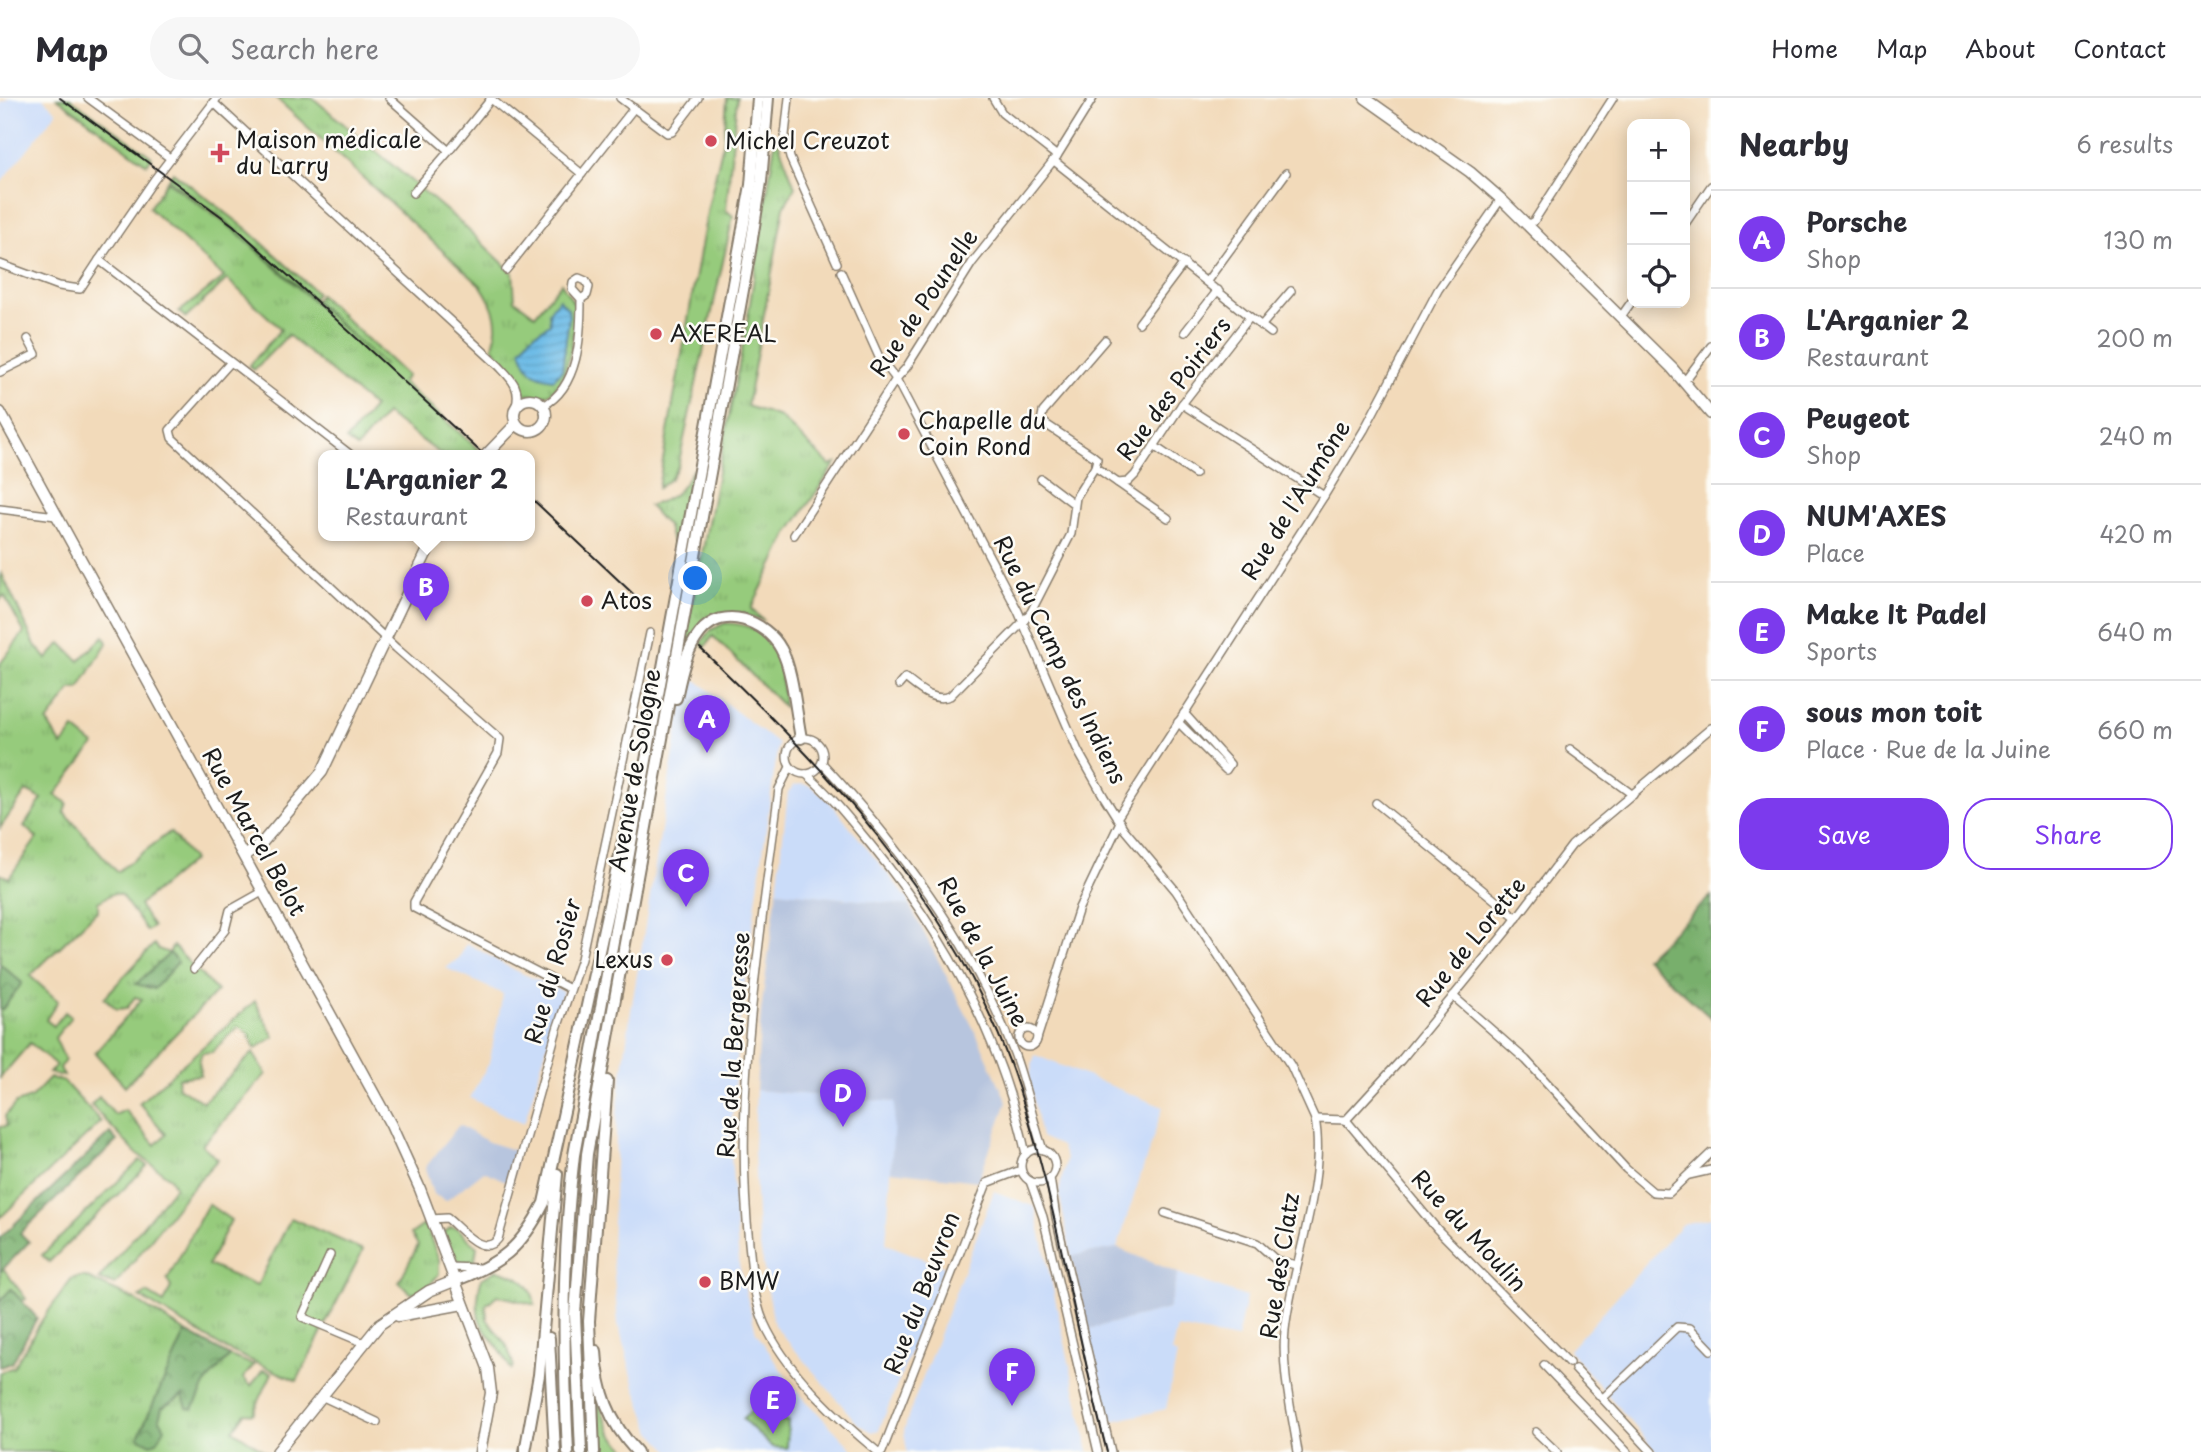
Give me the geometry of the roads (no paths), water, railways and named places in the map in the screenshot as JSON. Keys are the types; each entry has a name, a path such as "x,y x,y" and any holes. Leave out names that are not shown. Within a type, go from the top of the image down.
{"main road":[{"name":"Avenue de Sologne","path":"568,1452 563,1339 565,1224 574,1155 739,255 751,185 758,98"},
{"name":"Avenue de Sologne","path":"581,1452 575,1314 579,1224 587,1154 750,251 761,182 768,98"},
{"path":"1365,98 1470,172 1501,199 1684,382 1711,414"},
{"path":"530,399 543,406 545,419 537,429 525,430 516,424 513,415 516,405 530,399"},
{"name":"Rue Marcel Belot","path":"0,412 364,1071 391,1125 431,1219 488,1368 491,1384 480,1452"},
{"path":"491,450 516,424"},
{"path":"245,855 261,844 322,772 432,541"},
{"path":"277,1452 380,1324 429,1290 486,1267 528,1234 544,1203 684,561"},
{"path":"642,844 685,658 701,631 717,621 750,620 776,639 783,652 801,738"},
{"path":"594,1452 589,1386 593,1229 614,1012"},
{"path":"525,1452 539,1375 548,1251 573,1072"},
{"path":"548,1251 550,1395 555,1452"},
{"path":"592,1279 597,1379 605,1408 637,1452"},
{"path":"380,1324 407,1312 463,1304"}],"street":[{"path":"88,98 170,158"},
{"path":"389,98 449,151"},
{"path":"414,193 490,98 582,174"},
{"path":"620,98 667,133 672,132 698,98"},
{"path":"789,98 785,135 790,158 837,263"},
{"name":"Rue des Poiriers","path":"899,685 905,678 925,693 944,698 950,696 1023,622 1031,612 1071,534 1074,503 1081,486 1095,467 1118,483 1128,482 1182,404 1250,317 1002,113 993,98"},
{"name":"Rue de Pounelle","path":"794,535 896,379 906,369 972,263 1055,158 1093,98"},
{"path":"1527,225 1534,221 1613,98"},
{"path":"0,264 59,286 80,289 170,158 215,100 499,366 515,384 519,397 516,405"},
{"path":"506,270 634,108"},
{"path":"1207,281 1286,173"},
{"path":"1690,217 1711,186"},
{"name":"Rue de l'Aumône","path":"1036,1042 1079,908 1119,820 1178,722 1364,430 1438,290 1501,199"},
{"path":"99,260 344,450"},
{"path":"1139,323 1184,263"},
{"name":"Rue du Camp des Indiens","path":"841,272 879,357 896,379 1023,622 1078,751 1119,820 1177,891 1291,1066 1315,1119"},
{"path":"1185,332 1218,290"},
{"path":"1261,326 1291,291"},
{"path":"543,406 554,400 566,387 573,366 582,299"},
{"path":"1620,318 1627,308"},
{"path":"1250,317 1271,333"},
{"path":"0,372 36,354 29,340"},
{"path":"1095,467 1097,459 1041,421 1043,412 1105,340"},
{"path":"1684,382 1711,346"},
{"path":"230,363 170,430 172,438 387,639 500,739 498,753 414,902 414,908 570,989"},
{"path":"1182,404 1324,496"},
{"path":"1154,446 1195,474"},
{"path":"1041,479 1074,503"},
{"path":"1118,483 1168,518"},
{"path":"0,509 56,516"},
{"name":"Rue du Rosier","path":"431,1219 447,1219 481,1246 490,1246 498,1239 581,959 650,633"},
{"path":"1178,722 1226,770 1230,764 1184,713"},
{"name":"Rue de Lorette","path":"1346,1120 1401,1060 1517,918 1572,845 1711,728"},
{"path":"801,738 811,739 820,746 822,763 814,772 806,774 790,767 788,750 801,738"},
{"path":"1570,748 1633,795"},
{"name":"Rue de la Juine","path":"822,763 920,877 959,939 1014,1053 1043,1150 1054,1162 1050,1178 1056,1217 1111,1452"},
{"name":"Rue de la Bergeresse","path":"790,767 779,789 747,1068 742,1153 752,1268 767,1330 794,1370 880,1452"},
{"name":"Rue de la Juine","path":"806,774 830,795 895,874 941,942 979,1012 995,1049 1014,1104 1026,1154"},
{"path":"1376,803 1517,918"},
{"path":"194,969 225,930 230,911 264,891"},
{"path":"1453,996 1526,1060 1626,1169 1653,1192 1669,1193 1711,1153"},
{"path":"1315,1119 1346,1120"},
{"name":"Rue des Clatz","path":"1298,1452 1284,1347 1296,1265 1318,1162 1315,1119"},
{"name":"Rue du Moulin","path":"1346,1120 1437,1229 1603,1398 1652,1452"},
{"path":"1043,1150 1026,1154 1021,1170 1030,1181 1043,1217 1098,1452"},
{"name":"Rue du Beuvron","path":"880,1452 987,1183 1021,1170"},
{"path":"1688,1175 1711,1170"},
{"path":"1030,1181 1039,1183 1050,1178"},
{"path":"1165,1213 1257,1243 1276,1260 1296,1265"},
{"path":"330,1255 302,1317 364,1343"},
{"path":"449,1267 486,1267"},
{"path":"1603,1398 1677,1327 1690,1328 1711,1350"},
{"path":"1544,1365 1626,1452"},
{"path":"321,1396 377,1422"},
{"path":"1536,1432 1557,1452"}],"water":[{"path":"559,299 568,309 569,318 562,370 554,379 532,371 521,350 530,337 550,324 549,312"}],"tram line":[{"path":"60,98 233,225 479,450"},
{"path":"535,502 646,606"},
{"path":"700,648 837,787 878,837 953,944 983,1001 1009,1061 1039,1157 1107,1452"}],"place":[{"name":"Michel Creuzot","path":"711,141"},
{"name":"Maison médicale du Larry","path":"220,153"},
{"name":"AXEREAL","path":"656,334"},
{"name":"Chapelle du Coin Rond","path":"904,434"},
{"name":"Atos","path":"587,601"},
{"name":"L'Arganier 2","path":"426,621"},
{"name":"Porsche","path":"707,753"},
{"name":"Peugeot","path":"686,907"},
{"name":"Lexus","path":"667,960"},
{"name":"NUM'AXES","path":"843,1127"},
{"name":"BMW","path":"705,1282"},
{"name":"sous mon toit","path":"1012,1406"},
{"name":"Make It Padel","path":"773,1434"}]}
